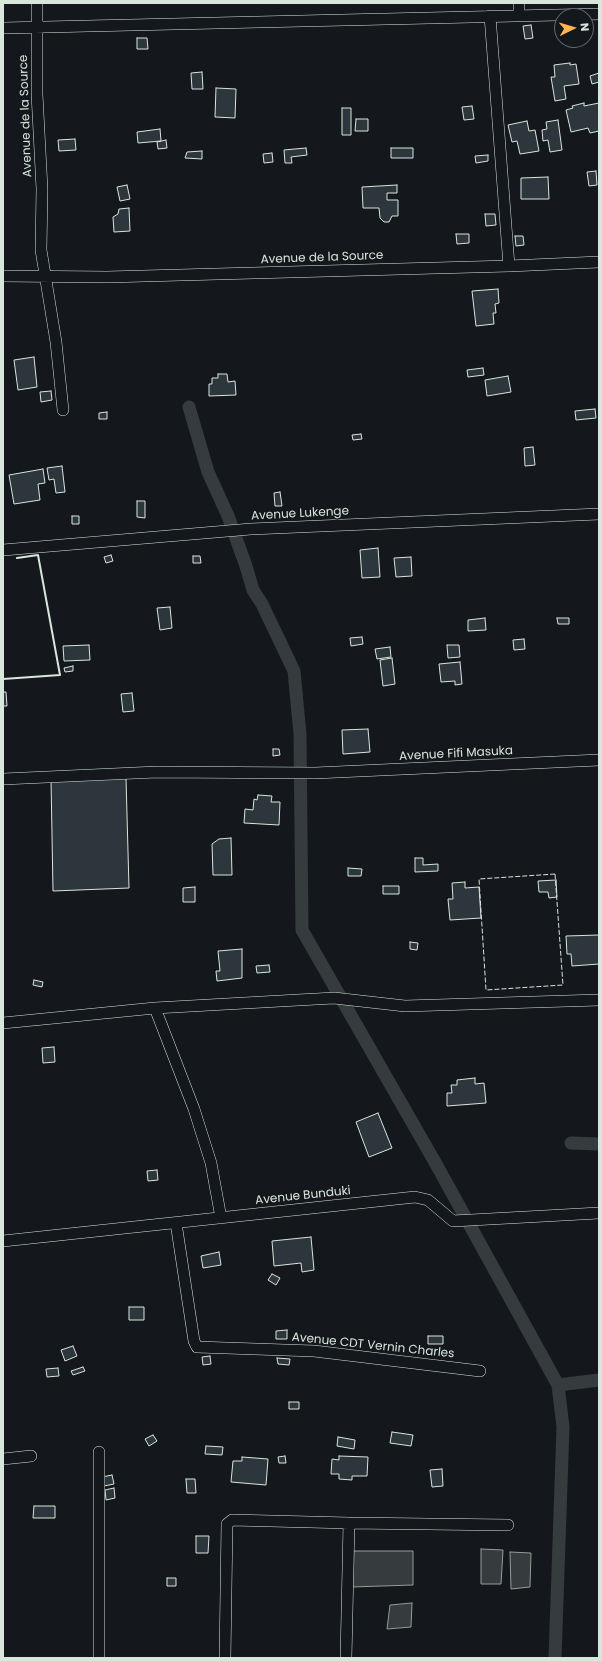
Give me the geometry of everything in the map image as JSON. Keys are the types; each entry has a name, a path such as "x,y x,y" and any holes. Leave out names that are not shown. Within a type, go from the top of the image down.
{"street":[{"name":"Avenue de la Source","path":"37,3 37,94 42,189 41,250 56,342 63,410"},
{"path":"519,3 519,15"},
{"path":"3,28 599,14"},
{"path":"490,16 509,266"},
{"name":"Avenue de la Source","path":"3,276 107,277 509,266 599,262"},
{"name":"Avenue Lukenge","path":"3,550 251,529 599,514"},
{"name":"Avenue Fifi Masuka","path":"3,779 157,772 315,774 599,760"},
{"path":"3,1023 155,1008 334,998 405,1006 599,1000"},
{"path":"155,1008 194,1108 211,1163 221,1218"},
{"name":"Avenue Bunduki","path":"3,1241 415,1197 428,1200 454,1221 599,1213"},
{"name":"Avenue CDT Vernin Charles","path":"176,1223 194,1341 197,1347 314,1351 480,1371"},
{"path":"99,1452 99,1658"},
{"path":"3,1459 30,1456"},
{"path":"225,1658 227,1524 230,1521 508,1525"},
{"path":"346,1658 349,1523"}],"shaded area":[{"path":"481,1549 503,1550 501,1584 481,1584"},
{"path":"352,1551 413,1551 413,1585 351,1587"},
{"path":"510,1552 531,1553 530,1587 511,1589"},
{"path":"412,1603 411,1627 387,1629 390,1605"}],"building":[{"path":"531,25 533,38 525,39 523,26"},
{"path":"137,38 147,38 148,49 137,49"},
{"path":"570,63 570,65 576,64 579,84 564,86 566,99 555,101 551,77 555,77 554,65"},
{"path":"202,72 203,89 192,89 191,73"},
{"path":"599,73 599,82 592,84 590,76"},
{"path":"216,88 236,89 235,118 215,117"},
{"path":"584,103 584,106 599,103 599,131 590,133 588,128 571,132 566,110 573,108 572,106"},
{"path":"472,106 474,119 464,120 462,107"},
{"path":"342,108 351,108 351,135 342,135"},
{"path":"356,119 368,119 368,131 355,131"},
{"path":"558,120 562,150 550,152 548,140 543,141 542,130 547,129 546,122"},
{"path":"527,121 529,131 535,130 539,151 520,154 517,141 512,142 508,125"},
{"path":"160,129 161,141 138,143 137,132"},
{"path":"75,139 76,150 59,151 58,140"},
{"path":"166,140 167,148 158,149 157,142"},
{"path":"306,148 307,155 291,157 292,163 285,163 284,150"},
{"path":"391,148 413,148 413,158 391,158"},
{"path":"202,151 202,159 185,158 187,152"},
{"path":"272,153 273,162 264,163 263,154"},
{"path":"488,155 488,161 476,163 475,156"},
{"path":"596,171 597,185 589,186 587,172"},
{"path":"548,177 549,199 521,199 521,178"},
{"path":"127,185 130,199 120,201 117,187"},
{"path":"397,185 397,193 387,193 387,200 398,200 398,216 392,216 389,222 384,222 380,218 379,208 363,208 362,187"},
{"path":"129,208 130,231 114,232 113,217 118,214 119,209"},
{"path":"485,214 495,214 496,225 486,226"},
{"path":"456,234 469,234 469,243 457,244"},
{"path":"515,236 523,236 524,245 516,246"},
{"path":"498,289 499,303 495,304 496,313 493,313 494,324 476,326 472,291"},
{"path":"34,357 37,387 18,390 14,360"},
{"path":"483,368 484,375 468,377 467,370"},
{"path":"218,374 227,374 228,382 235,381 236,395 209,396 209,384 212,384 212,378 218,378"},
{"path":"508,376 511,392 487,396 485,380"},
{"path":"51,391 52,400 41,402 40,392"},
{"path":"595,409 596,418 576,420 575,411"},
{"path":"107,412 107,419 99,419 99,413"},
{"path":"361,434 362,439 353,440 352,435"},
{"path":"533,447 535,465 525,466 524,448"},
{"path":"62,466 65,492 56,493 54,479 49,480 47,468"},
{"path":"43,469 45,483 38,484 40,500 14,504 9,475"},
{"path":"280,492 282,506 275,506 274,493"},
{"path":"137,501 145,501 145,518 137,517"},
{"path":"72,516 79,516 79,524 72,524"},
{"path":"378,548 380,577 362,578 360,550"},
{"path":"111,555 113,561 106,563 104,557"},
{"path":"193,556 200,556 201,563 193,563"},
{"path":"411,557 412,576 396,577 394,558"},
{"path":"170,607 172,628 160,630 157,608"},
{"path":"485,618 486,630 468,631 468,620"},
{"path":"557,618 569,618 569,624 558,624"},
{"path":"362,637 363,644 351,646 350,638"},
{"path":"524,639 525,649 514,650 513,640"},
{"path":"89,645 90,660 64,661 63,646"},
{"path":"447,645 459,645 460,657 448,658"},
{"path":"390,647 391,657 377,659 375,649"},
{"path":"392,658 395,684 383,686 380,660"},
{"path":"460,662 462,684 455,685 455,681 441,682 439,664"},
{"path":"73,666 73,671 65,672 64,668"},
{"path":"3,692 6,692 7,706 3,706"},
{"path":"132,693 134,711 123,712 121,694"},
{"path":"368,729 370,752 343,754 342,730"},
{"path":"273,749 279,749 280,755 273,756"},
{"path":"126,778 129,888 53,891 51,779"},
{"path":"258,795 272,796 271,802 280,802 279,825 244,823 245,809 253,810 254,799 257,800"},
{"path":"231,838 232,875 213,875 212,844 219,839"},
{"path":"415,858 423,858 423,865 438,864 438,871 415,872"},
{"path":"348,868 362,869 361,876 348,876"},
{"path":"556,880 557,897 549,898 548,892 539,892 538,881"},
{"path":"465,882 465,888 479,887 481,918 450,920 448,899 453,899 452,883"},
{"path":"383,886 399,886 399,894 383,894"},
{"path":"195,887 195,902 183,902 183,888"},
{"path":"599,935 599,964 572,966 571,954 567,954 566,936"},
{"path":"410,942 418,943 417,950 410,949"},
{"path":"242,949 242,978 217,981 216,971 220,971 218,951"},
{"path":"269,965 270,972 257,973 256,966"},
{"path":"34,980 43,982 42,987 33,985"},
{"path":"54,1047 55,1062 43,1063 42,1048"},
{"path":"475,1078 475,1084 484,1083 486,1103 447,1106 447,1093 452,1093 451,1085 457,1085 457,1080"},
{"path":"378,1113 392,1148 369,1157 356,1122"},
{"path":"157,1170 158,1180 148,1181 147,1171"},
{"path":"311,1237 314,1270 302,1272 301,1263 274,1266 272,1241"},
{"path":"219,1252 221,1265 203,1268 201,1256"},
{"path":"272,1274 280,1278 276,1285 268,1280"},
{"path":"129,1307 144,1307 144,1320 129,1320"},
{"path":"287,1330 287,1339 276,1339 276,1331"},
{"path":"428,1336 443,1336 443,1344 428,1344"},
{"path":"73,1346 77,1356 65,1361 61,1350"},
{"path":"210,1356 211,1364 203,1365 202,1357"},
{"path":"277,1358 290,1359 289,1365 278,1364"},
{"path":"83,1367 85,1371 73,1375 71,1371"},
{"path":"58,1368 59,1376 47,1377 46,1369"},
{"path":"289,1402 299,1402 299,1409 289,1409"},
{"path":"392,1432 413,1435 411,1446 390,1443"},
{"path":"153,1435 157,1441 149,1446 145,1439"},
{"path":"338,1437 355,1440 354,1449 337,1446"},
{"path":"206,1446 223,1447 222,1455 205,1454"},
{"path":"285,1456 286,1463 279,1463 278,1457"},
{"path":"339,1456 368,1457 367,1476 352,1476 352,1480 339,1479 339,1474 331,1474 332,1459 339,1460"},
{"path":"242,1457 268,1459 266,1485 231,1482 233,1461 242,1461"},
{"path":"442,1469 443,1486 432,1487 430,1470"},
{"path":"112,1475 114,1484 104,1486 102,1477"},
{"path":"186,1479 195,1479 196,1493 187,1493"},
{"path":"114,1488 115,1498 106,1500 105,1490"},
{"path":"34,1506 55,1506 55,1518 33,1518"},
{"path":"196,1536 209,1536 208,1553 196,1553"},
{"path":"167,1578 176,1578 176,1586 167,1586"}],"waterway":[{"path":"189,407 208,472 228,516 253,590 262,604 294,671 300,734 302,930 436,1164 558,1385 563,1427 555,1658"},
{"path":"571,1143 599,1144"},
{"path":"558,1385 599,1380"}],"fence":[{"path":"555,874 563,985 486,990 479,879 555,874"}],"wall":[{"path":"3,679 60,675 38,555 17,558"}]}
